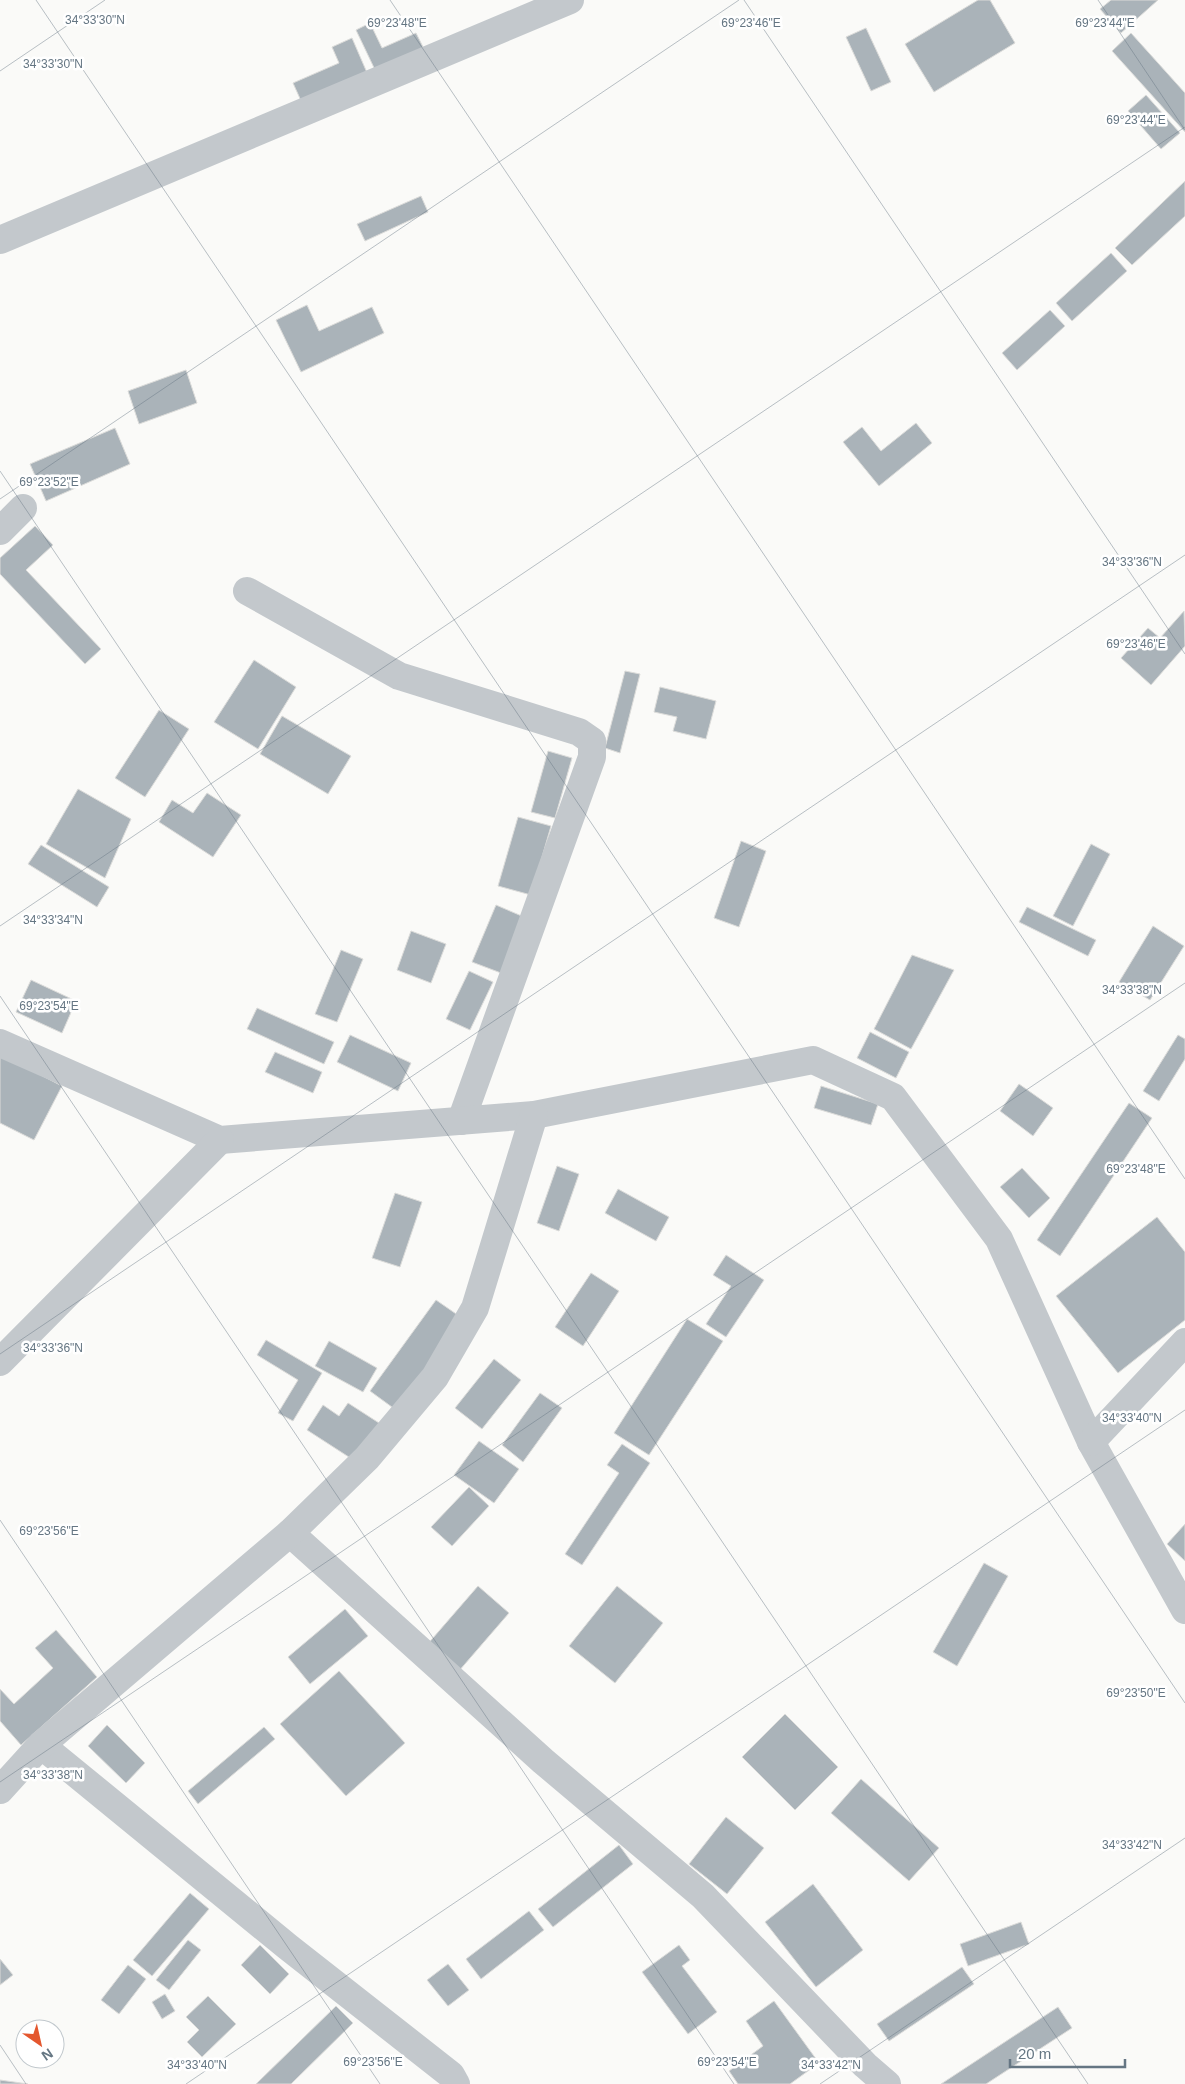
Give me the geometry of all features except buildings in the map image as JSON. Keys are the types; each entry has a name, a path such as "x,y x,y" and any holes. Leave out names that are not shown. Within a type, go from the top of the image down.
{"street":[{"path":"0,240 570,0"},
{"path":"0,531 23,508"},
{"path":"247,592 399,676 578,732 592,741 592,757 461,1121"},
{"path":"0,1043 220,1140 534,1115 813,1060 893,1097 999,1238 1091,1442 1184,1604"},
{"path":"0,1790 41,1745 290,1533 367,1458 435,1376 475,1308 534,1115"},
{"path":"0,1362 220,1140"},
{"path":"1091,1442 1185,1342"},
{"path":"290,1533 543,1761 703,1896 865,2065 886,2084"},
{"path":"41,1745 288,1948 451,2075 456,2084"}]}
